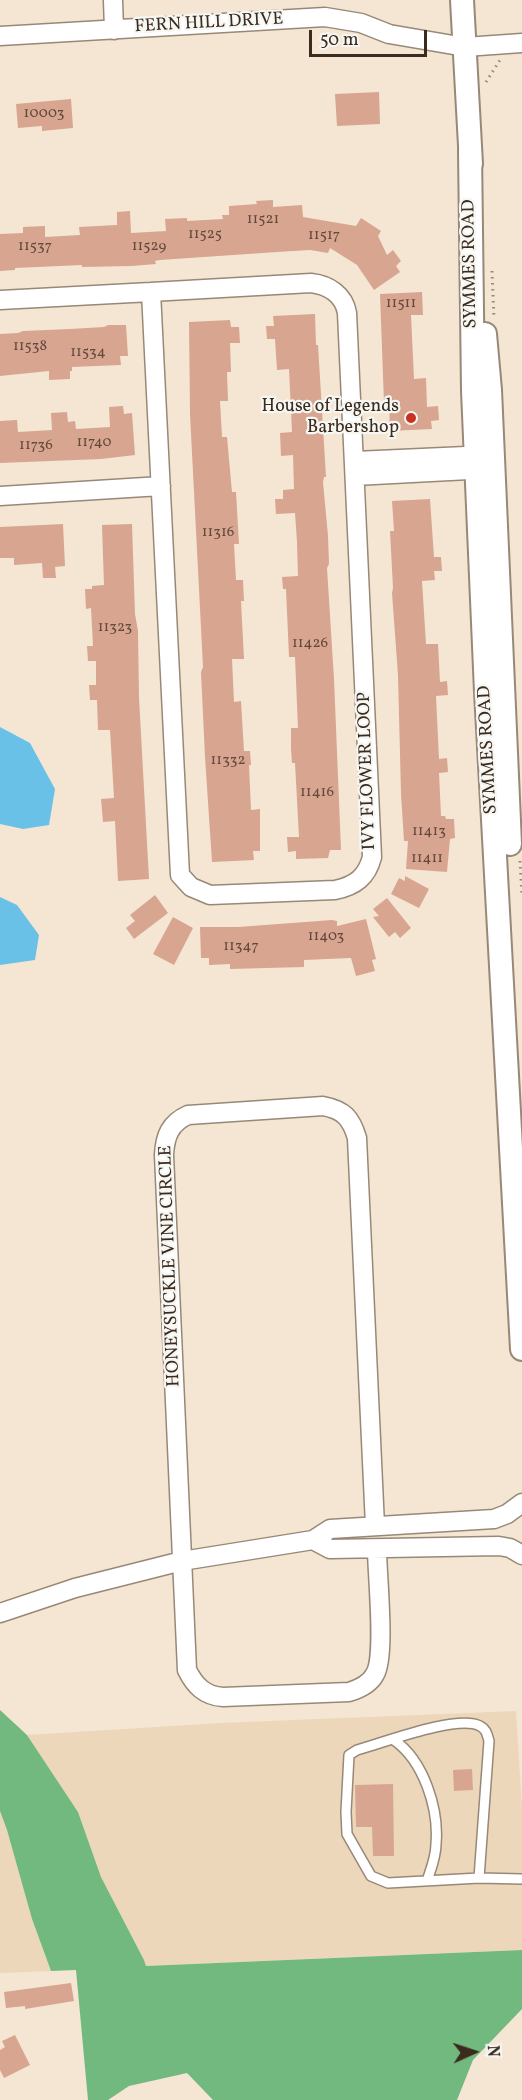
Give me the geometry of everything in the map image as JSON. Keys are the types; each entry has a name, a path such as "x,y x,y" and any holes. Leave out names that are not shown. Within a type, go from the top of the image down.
{"street":[{"path":"113,0 114,30"},
{"name":"SYMMES ROAD","path":"462,0 470,150 490,390 484,462 515,1018 522,1348"},
{"name":"FERN HILL DRIVE","path":"0,36 114,30 325,8 389,34 465,46 522,43"},
{"name":"IVY FLOWER LOOP","path":"0,300 311,282 337,292 343,300 347,313 372,857 363,877 346,888 210,895 191,887 180,875 151,292"},
{"path":"355,468 484,462"},
{"path":"0,496 161,486"},
{"name":"SYMMES ROAD","path":"516,1046 522,1121"},
{"name":"HONEYSUCKLE VINE CIRCLE","path":"375,1526 357,1138 352,1123 343,1113 323,1106 188,1114 177,1120 165,1140 187,1670 194,1683 213,1696 223,1697 349,1692 358,1690 368,1683 380,1663 376,1549"},
{"path":"0,1613 75,1588 182,1561 313,1540 330,1529 494,1519 507,1514 522,1503"},
{"path":"313,1540 330,1549 499,1546 510,1548 522,1555"}],"lane":[{"path":"479,1878 489,1741 486,1731 478,1725 452,1723 357,1750 349,1755 347,1834 371,1876 388,1883 479,1878 522,1880"},
{"path":"394,1740 404,1747 417,1765 432,1805 437,1829 436,1845 435,1859 427,1881"}],"path":[{"path":"484,85 501,58"},
{"path":"492,267 494,326"}],"shaded area":[{"path":"516,1711 522,1808 522,1950 145,1966 101,1877 78,1812 27,1735 221,1723"},
{"path":"0,1811 32,1919 51,1971 0,1973"}],"green space":[{"path":"0,1710 27,1735 78,1812 101,1877 146,1966 522,1950 522,2009 473,2060 457,2100 213,2100 187,2073 129,2086 108,2100 88,2100 76,1970 51,1971 32,1919 0,1811"}],"water":[{"path":"0,727 30,743 55,789 49,825 23,829 0,824"},
{"path":"0,897 17,905 39,935 35,960 0,965"}],"building":[{"path":"379,92 380,124 337,126 335,94"},
{"path":"71,99 73,128 42,131 42,126 18,128 16,104"},
{"path":"273,200 273,207 302,205 303,217 356,226 361,218 381,231 378,236 387,255 393,250 401,261 396,266 400,272 374,290 357,265 330,248 328,253 310,250 160,260 155,261 156,264 132,266 82,267 82,265 15,268 15,270 0,271 0,234 23,233 23,227 45,226 45,237 80,235 79,227 117,225 117,212 130,211 131,233 166,231 165,219 187,218 187,221 223,219 222,215 229,215 229,206 257,204 256,201"},
{"path":"422,292 423,315 411,315 414,379 426,378 427,407 438,406 439,420 431,421 432,429 390,431 389,402 384,403 380,294"},
{"path":"315,314 326,477 323,482 328,536 329,564 327,568 341,850 330,850 328,858 296,859 296,851 288,852 287,837 299,837 295,763 292,763 291,749 291,728 298,728 295,657 289,657 286,589 283,589 282,577 298,576 297,542 295,513 276,514 275,499 283,499 283,490 294,489 293,455 281,456 280,433 292,432 289,369 277,370 275,339 267,339 266,326 274,326 273,316"},
{"path":"230,320 231,327 239,327 240,343 230,343 231,372 227,372 228,401 220,401 222,437 227,437 232,492 236,492 239,544 234,544 236,580 243,580 244,601 241,601 244,659 232,659 234,702 241,701 244,751 250,751 251,810 260,809 260,851 253,851 254,860 212,862 205,757 201,672 203,667 190,414 189,322"},
{"path":"126,325 128,356 120,356 121,365 72,367 70,379 49,380 49,371 0,376 0,334"},
{"path":"123,406 124,414 132,413 135,455 101,459 0,463 0,421 17,420 18,432 52,430 51,413 67,412 68,422 75,421 76,429 110,427 109,407"},
{"path":"430,499 434,557 441,557 442,571 434,571 435,580 422,581 426,644 438,644 440,682 447,681 448,695 436,696 439,759 447,758 448,772 439,773 441,816 454,819 455,838 450,839 447,872 406,869 408,841 404,841 401,794 398,675 390,531 394,531 392,501"},
{"path":"63,524 65,566 55,567 56,578 43,578 42,563 14,565 14,558 0,558 0,527"},
{"path":"132,524 149,879 118,881 115,821 103,822 101,799 114,798 110,730 98,730 97,700 90,700 89,685 96,685 96,661 88,661 87,646 93,646 91,608 86,609 85,589 104,585 102,525"},
{"path":"405,876 429,889 419,908 391,894 399,878 405,881"},
{"path":"155,895 168,913 134,939 126,928 135,921 130,915"},
{"path":"387,898 411,928 400,938 395,932 389,937 373,917 379,916 373,909"},
{"path":"173,917 193,928 174,965 153,954"},
{"path":"366,919 376,959 372,960 375,971 356,976 351,958 304,960 304,967 230,969 230,964 209,965 209,958 201,958 200,927 238,927 332,920 337,921 337,926"},
{"path":"472,1769 473,1790 454,1791 453,1770"},
{"path":"393,1784 394,1856 373,1856 372,1827 356,1827 355,1785"},
{"path":"71,1983 74,2001 25,2009 25,2006 6,2008 4,1992"},
{"path":"15,2035 30,2065 4,2078 0,2070 0,2050 5,2047 2,2041"}],"place":[{"name":"House of Legends Barbershop","path":"411,418"}]}
